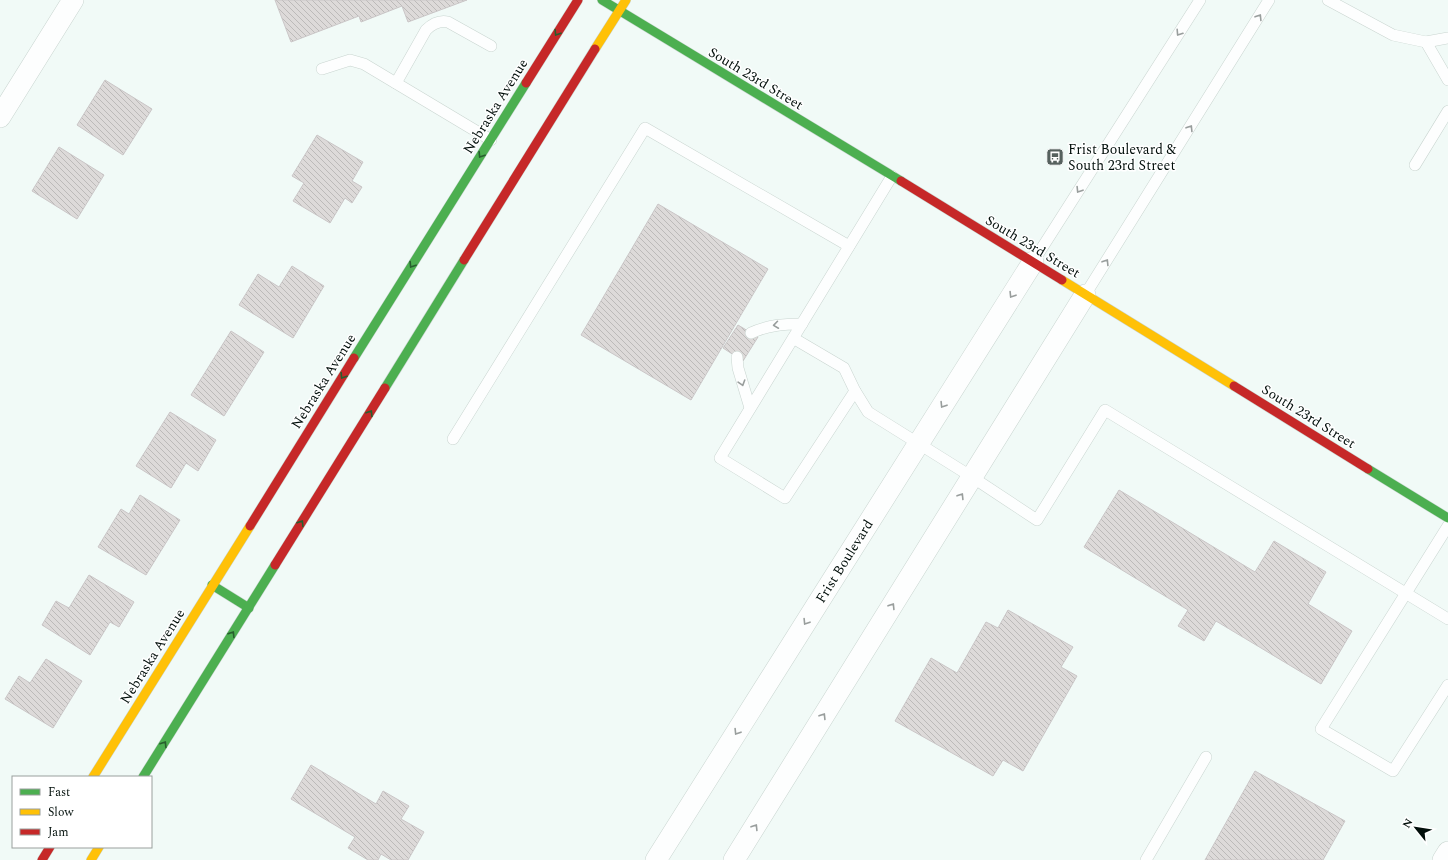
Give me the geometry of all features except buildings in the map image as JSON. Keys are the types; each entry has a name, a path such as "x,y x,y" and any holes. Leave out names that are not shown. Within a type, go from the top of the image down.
{"street":[{"path":"0,117 73,0"},
{"name":"Nebraska Avenue","path":"94,776 578,0"},
{"name":"South 23rd Street","path":"602,0 619,12 892,176 1448,518"},
{"path":"144,776 626,0"},
{"name":"Frist Boulevard","path":"656,860 1032,262"},
{"path":"734,860 1085,295"},
{"path":"212,585 249,608"},
{"path":"42,860 49,848"},
{"path":"91,860 98,848"},
{"path":"1443,860 1448,852"}],"lane":[{"path":"1032,262 1200,0"},
{"path":"1085,295 1269,0"},
{"path":"1328,0 1393,35 1426,42 1448,38"},
{"path":"396,83 426,30 435,23 442,21 448,22 491,46"},
{"path":"1426,42 1448,80"},
{"path":"322,69 350,60 357,61 491,140"},
{"path":"1415,165 1448,111"},
{"path":"453,438 645,128 849,246"},
{"path":"855,391 785,498 720,458 892,176"},
{"path":"751,333 761,328 778,325 802,324"},
{"path":"794,338 844,368 855,391 868,412 972,477 1037,520 1105,410 1448,619"},
{"path":"737,357 738,368 750,408"},
{"path":"1448,526 1321,729 1393,771 1448,684"},
{"path":"1146,860 1206,758"}],"traffic: fast":[{"path":"602,0 901,181"},
{"path":"354,358 526,83"},
{"path":"385,388 464,260"},
{"path":"1368,469 1448,518"},
{"path":"144,776 275,565"},
{"path":"212,585 249,608"}],"traffic: slow":[{"path":"595,49 626,0"},
{"path":"1062,280 1234,386"},
{"path":"94,776 250,526"},
{"path":"91,860 98,848"}],"traffic: jam":[{"path":"526,83 578,0"},
{"path":"464,260 595,49"},
{"path":"901,181 1062,280"},
{"path":"250,526 354,358"},
{"path":"1234,386 1368,469"},
{"path":"275,565 385,388"},
{"path":"42,860 49,848"}],"place":[{"name":"Frist Boulevard & South 23rd Street","path":"1055,157"}]}
